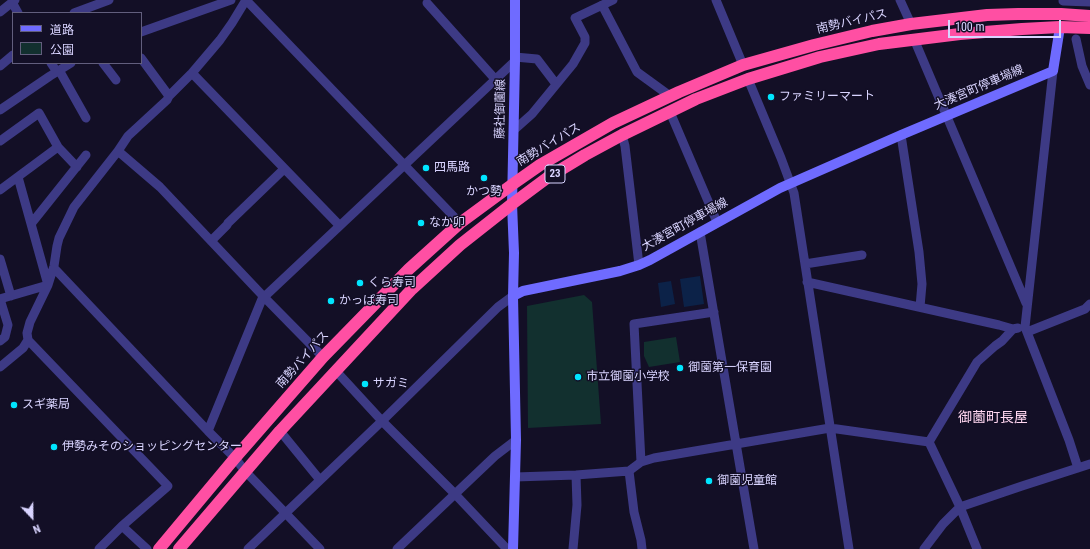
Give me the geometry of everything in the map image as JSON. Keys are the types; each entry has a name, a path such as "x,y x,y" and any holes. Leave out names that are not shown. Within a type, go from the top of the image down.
{"highway":[{"name":"南勢バイパス","path":"159,549 235,458 323,357 408,269 460,223 513,184 540,165 613,122 743,65 857,34 911,24 987,15 1061,14 1090,16"},
{"name":"23","path":"179,549 280,431 368,334 412,289 460,245 512,204 548,178 585,155 696,99 748,79 820,57 879,44 914,39 990,31 1060,27 1090,28"}],"main road":[{"name":"藤社御薗線","path":"513,296 514,253 512,204 515,0"},
{"path":"1053,71 1060,27"},
{"name":"大湊宮町停車場線","path":"513,296 523,291 620,271 639,265 791,183 1053,71"},
{"path":"513,296 516,440 513,549"}],"street":[{"path":"77,12 109,0"},
{"path":"142,32 232,0"},
{"path":"99,549 122,526 168,486 28,340 27,334 30,322 48,285 54,268 59,238 74,207 128,136 158,110 220,40 246,0 460,223"},
{"path":"514,130 532,114 573,64 585,43 585,37 575,18 613,0"},
{"path":"716,0 743,65"},
{"path":"900,0 911,24"},
{"path":"1060,27 1063,0 1090,2"},
{"path":"0,12 13,1 18,12"},
{"path":"427,4 495,79"},
{"path":"602,5 637,72 670,96"},
{"path":"914,39 1027,305"},
{"path":"1076,39 1082,66 1090,85"},
{"path":"0,66 12,56"},
{"path":"142,59 169,96"},
{"path":"208,431 264,297 404,166 515,59 536,59 556,84"},
{"path":"52,64 58,71 86,118"},
{"path":"0,110 69,64"},
{"path":"104,64 116,80"},
{"path":"1053,71 1027,305 1026,329 1069,440 1078,468"},
{"path":"192,73 339,226"},
{"path":"748,79 794,193 849,549"},
{"path":"670,112 718,222"},
{"path":"0,141 39,113 58,147 77,167"},
{"path":"622,135 625,146 639,265"},
{"path":"902,135 919,252 922,284 920,307"},
{"path":"0,190 58,147"},
{"path":"118,151 160,187 323,357"},
{"path":"31,224 86,155"},
{"path":"211,241 284,169"},
{"path":"18,177 48,285"},
{"path":"700,232 754,549"},
{"path":"805,264 862,255"},
{"path":"0,259 10,296"},
{"path":"54,268 320,549"},
{"path":"807,282 1000,324 1013,330 1026,329 1085,309 1090,304"},
{"path":"0,341 5,337 8,325 0,299 48,285"},
{"path":"248,549 382,421 498,307 513,296"},
{"path":"641,462 634,324 714,312"},
{"path":"929,442 977,362 1013,330"},
{"path":"0,367 23,348 28,340"},
{"path":"336,371 382,421 507,549"},
{"path":"515,477 629,471 641,462 654,458 830,428 929,442"},
{"path":"280,431 320,480"},
{"path":"396,549 495,456 516,440"},
{"path":"929,442 960,507 977,549"},
{"path":"924,549 943,524 960,507 1090,464"},
{"path":"629,471 634,512 642,549"},
{"path":"572,549 577,505 576,474"},
{"path":"122,526 147,549"}],"green space":[{"path":"584,295 592,302 601,424 528,428 527,306"},
{"path":"676,337 680,362 649,367 644,356 644,342"}],"water":[{"path":"700,276 704,304 684,307 680,279"},
{"path":"671,281 675,304 661,307 658,283"}],"place":[{"name":"ファミリーマート","path":"771,97"},
{"name":"四馬路","path":"426,168"},
{"name":"かつ勢","path":"484,178"},
{"name":"なか卯","path":"421,223"},
{"name":"くら寿司","path":"360,283"},
{"name":"かっぱ寿司","path":"331,301"},
{"name":"御薗第一保育園","path":"680,368"},
{"name":"市立御薗小学校","path":"578,377"},
{"name":"サガミ","path":"365,384"},
{"name":"スギ薬局","path":"14,405"},
{"name":"伊勢みそのショッピングセンター","path":"54,447"},
{"name":"御薗児童館","path":"709,481"}],"district":[{"name":"御薗町長屋","path":"993,418"}]}
